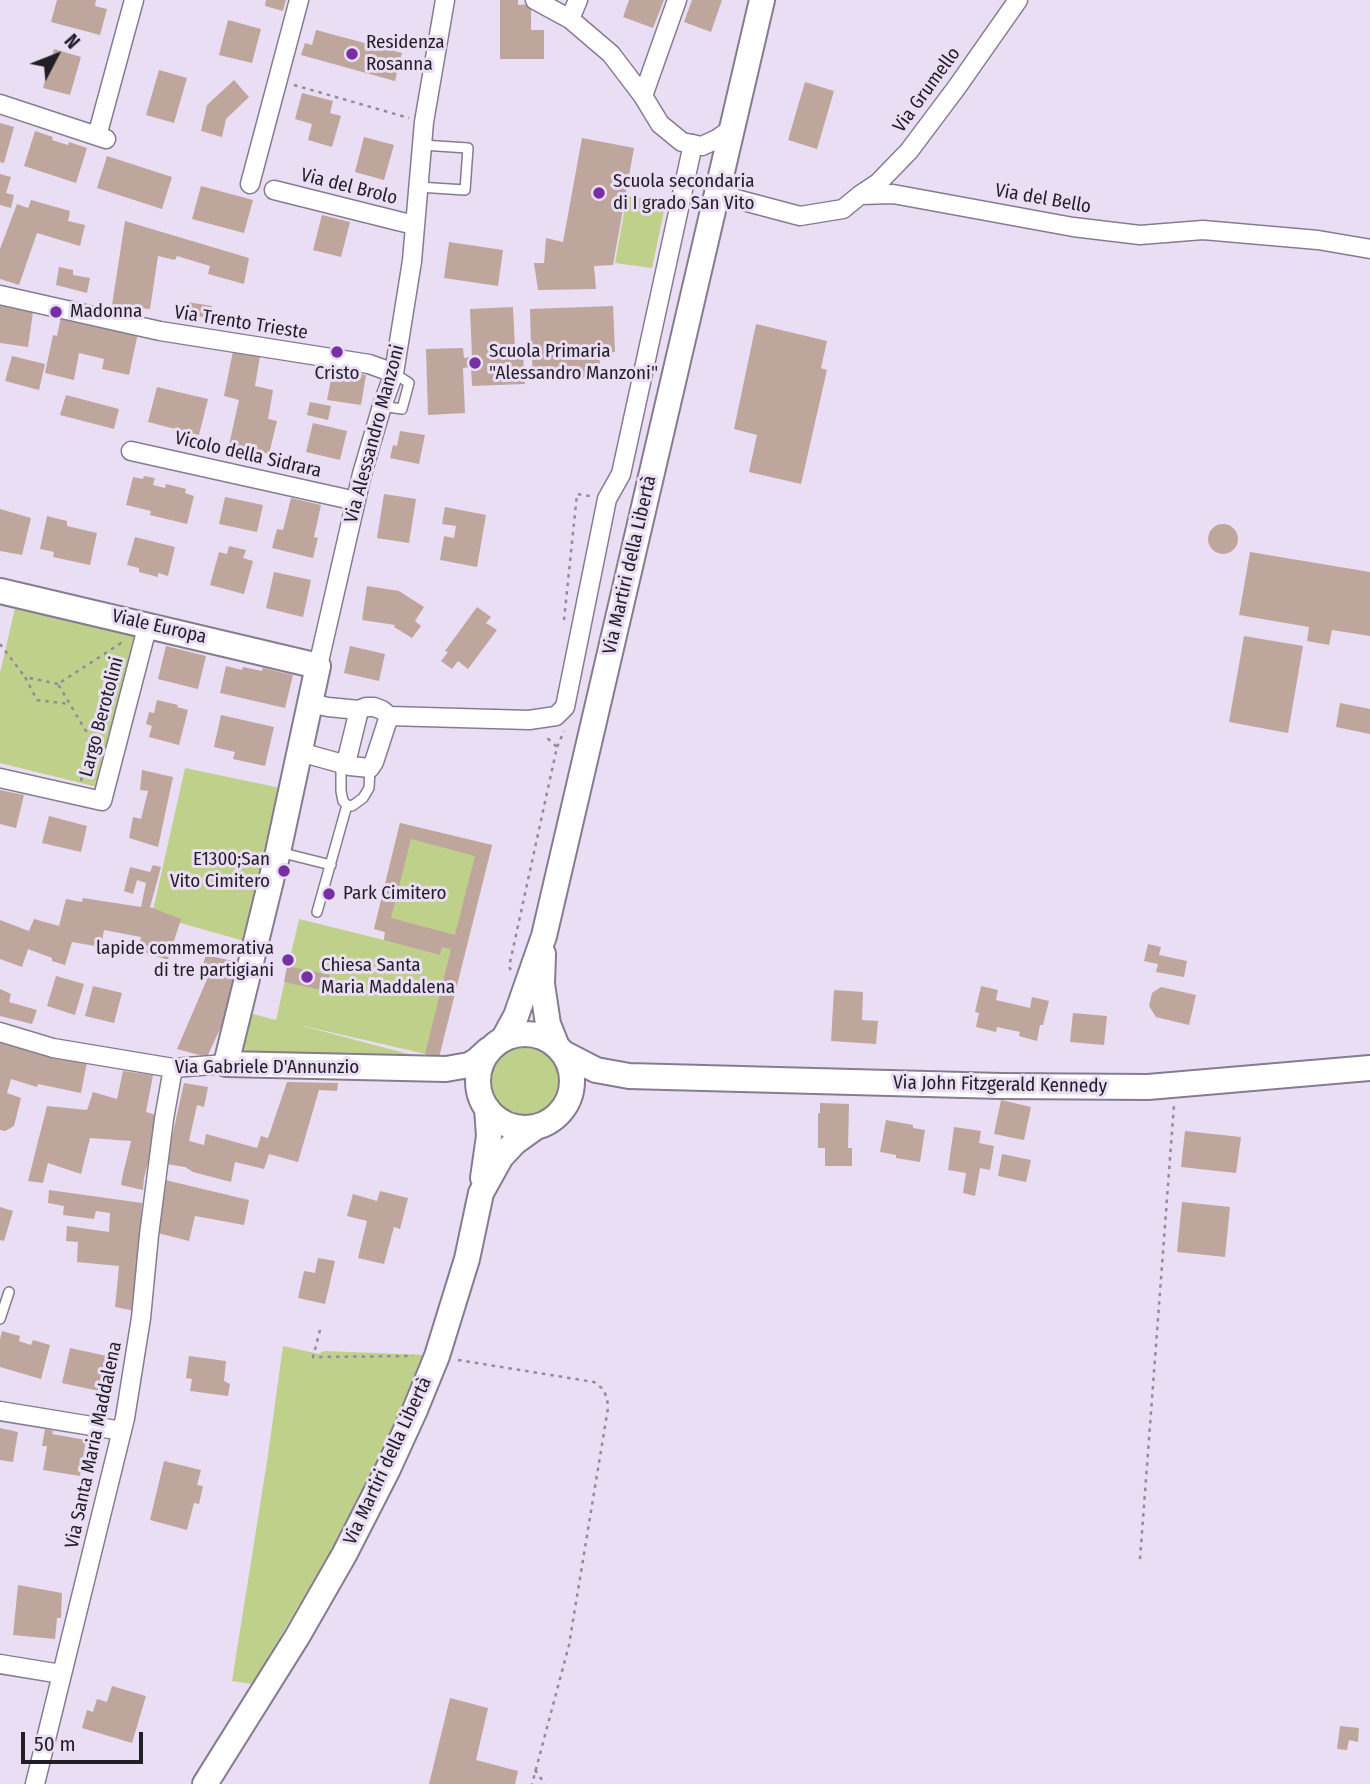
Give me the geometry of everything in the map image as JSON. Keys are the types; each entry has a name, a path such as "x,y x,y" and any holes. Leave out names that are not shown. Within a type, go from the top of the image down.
{"main road":[{"name":"Via Martiri della Libertà","path":"496,1044 516,1016 544,936 762,0"},
{"name":"Viale Europa","path":"1,596 146,636 318,666"},
{"name":"Via Alessandro Manzoni","path":"226,1065 278,852 318,666"},
{"name":"Via Martiri della Libertà","path":"544,936 542,984 548,1024 560,1049"},
{"path":"481,1192 489,1136 478,1082 480,1065 496,1044 518,1034 531,1034 545,1037 560,1049 570,1065 573,1076 569,1098 562,1111 550,1121 536,1127 519,1128 495,1117 484,1103"},
{"name":"Via Gabriele D'Annunzio","path":"226,1065 446,1069 475,1061 496,1044"},
{"name":"Via John Fitzgerald Kennedy","path":"560,1049 596,1070 629,1076 1001,1086 1148,1087 1370,1068"},
{"name":"Via Gabriele D'Annunzio","path":"413,1069 454,1083 484,1103"},
{"name":"Via John Fitzgerald Kennedy","path":"569,1098 629,1076"},
{"name":"Via Martiri della Libertà","path":"205,1784 297,1637 344,1555 388,1469 437,1356 467,1259 481,1192 501,1157 515,1142 536,1127"}],"street":[{"path":"0,104 103,138 134,0"},
{"path":"250,184 299,0"},
{"name":"Via Alessandro Manzoni","path":"318,666 362,474 394,373 412,261 424,122 445,0"},
{"path":"535,0 570,19 611,54 643,96 660,124 682,142 702,146 731,129"},
{"path":"570,19 578,0"},
{"path":"643,96 677,0"},
{"name":"Via Grumello","path":"860,195 878,183 909,151 1018,0"},
{"path":"310,703 359,710 374,707 389,716 529,720 556,716 565,707 607,499 621,474 693,144"},
{"name":"Via del Brolo","path":"274,190 414,225"},
{"name":"Via del Bello","path":"717,194 800,216 843,209 860,195 892,194 1073,227 1140,235 1203,230 1318,240 1370,249"},
{"name":"Via Trento Trieste","path":"0,295 160,331 369,364 394,373"},
{"name":"Vicolo della Sidrara","path":"131,451 356,501"},
{"name":"Largo Berotolini","path":"0,778 102,801 146,636"},
{"path":"345,764 359,710"},
{"path":"300,752 370,768 389,716"},
{"name":"Via Gabriele D'Annunzio","path":"0,1032 53,1048 173,1068 226,1065"},
{"name":"Via Santa Maria Maddalena","path":"35,1784 122,1431 136,1356 164,1119 173,1068"},
{"path":"0,1410 122,1431"},
{"path":"0,1664 61,1674"}],"lane":[{"path":"418,187 465,190 468,148 422,145"},
{"path":"345,764 341,791 343,801 352,806 363,798 369,788 370,768"},
{"path":"317,912 347,805"},
{"path":"278,852 331,865"},
{"path":"0,1319 9,1292"}],"path":[{"path":"278,80 424,122"},
{"path":"563,625 577,494"},
{"path":"25,677 58,684 121,643 146,636"},
{"path":"0,644 25,677 37,700 70,704"},
{"path":"58,684 90,738 77,795"},
{"path":"529,720 527,730 538,732 557,747"},
{"path":"527,980 517,977 509,967 557,747 565,730"},
{"path":"1140,1559 1174,1104"},
{"path":"320,1330 313,1357 437,1356 594,1382 603,1389 608,1408 569,1645 532,1784"},
{"path":"535,1770 545,1784"}],"green space":[{"path":"627,196 666,202 652,268 615,263"},
{"path":"15,608 135,636 101,788 0,763 0,673"},
{"path":"185,768 285,789 248,942 152,915"},
{"path":"400,823 492,845 439,1057 295,1024 435,1061 247,1058 238,1041 245,1012 276,1020 299,919 384,940 385,932 374,929"},
{"path":"532,1046 545,1052 554,1061 558,1067 558,1095 550,1106 539,1114 518,1116 500,1106 492,1095 490,1074 500,1056 511,1048"},
{"path":"283,1346 319,1354 324,1351 428,1355 384,1462 252,1684 232,1681"}],"building":[{"path":"57,0 96,0 95,6 107,9 100,35 51,22"},
{"path":"266,0 286,0 283,11 265,6"},
{"path":"500,0 518,0 518,5 531,4 531,30 544,30 544,59 500,59"},
{"path":"629,0 664,0 653,28 623,17"},
{"path":"692,0 722,0 711,32 684,22"},
{"path":"228,20 261,29 252,63 219,55"},
{"name":"Residenza Rosanna","path":"316,30 402,53 395,81 301,55 305,43 312,45"},
{"path":"54,49 81,57 70,95 43,88"},
{"path":"159,70 187,78 174,123 146,115"},
{"path":"234,80 249,97 226,119 222,137 201,131 207,105"},
{"path":"805,82 834,91 817,149 788,140"},
{"path":"302,93 333,101 330,113 341,116 332,147 308,140 312,124 295,119"},
{"path":"0,123 14,127 4,163 0,162"},
{"path":"35,131 53,137 52,140 87,148 76,183 24,166"},
{"path":"364,137 394,145 384,180 355,172"},
{"name":"Scuola secondaria di I grado San Vito","path":"582,138 634,148 613,265 594,266 596,289 538,290 534,263 544,263 546,238 563,242"},
{"path":"107,156 172,177 162,209 97,188"},
{"path":"0,174 11,177 6,193 14,195 11,208 0,205"},
{"path":"201,186 253,200 244,233 192,219"},
{"path":"31,200 70,211 68,221 85,225 80,246 37,233 19,285 0,279 0,249 17,204 28,208"},
{"path":"322,215 350,222 341,257 313,250"},
{"path":"125,221 249,258 244,284 208,274 210,266 177,256 175,260 158,256 150,309 112,305"},
{"path":"449,242 503,250 498,286 444,278"},
{"path":"59,267 73,270 73,275 90,278 87,293 56,285"},
{"path":"187,302 212,306 209,318 185,314"},
{"path":"0,304 33,312 28,347 0,343"},
{"name":"Scuola Primaria \"Alessandro Manzoni\"","path":"613,306 615,352 599,353 601,377 533,379 532,356 523,356 525,384 472,386 471,367 463,368 465,413 428,415 426,349 463,348 464,358 472,357 470,309 513,307 515,348 531,347 530,309"},
{"path":"61,317 138,333 129,375 102,369 104,359 79,353 74,380 45,373 53,335 57,336"},
{"path":"756,324 827,341 821,368 827,370 801,484 749,472 757,435 734,429"},
{"path":"233,351 260,356 255,386 273,390 268,419 277,421 269,454 229,445 239,400 224,396"},
{"path":"12,356 45,364 39,390 5,381"},
{"path":"333,369 366,375 361,405 327,400"},
{"path":"157,387 208,399 199,435 148,422"},
{"path":"66,395 119,409 114,429 60,415"},
{"path":"310,402 331,406 328,420 307,415"},
{"path":"313,423 347,431 340,460 306,452"},
{"path":"400,431 425,435 419,464 390,458 393,445 397,446"},
{"path":"144,476 155,478 153,485 165,488 166,484 186,489 185,493 194,496 187,524 150,515 151,511 126,505 133,477 143,479"},
{"path":"384,494 416,499 409,543 377,538"},
{"path":"225,497 263,505 257,532 219,524"},
{"path":"291,498 321,505 314,537 318,538 313,558 272,548 277,529 283,530"},
{"path":"445,507 486,515 477,567 440,560 444,536 454,538 456,526 442,524"},
{"path":"0,509 31,518 22,555 0,551"},
{"path":"47,516 67,521 67,526 97,533 90,565 53,557 54,552 40,549"},
{"path":"1223,524 1234,528 1238,539 1234,550 1223,554 1212,550 1208,539 1212,528"},
{"path":"135,537 175,547 168,576 158,573 158,577 139,572 139,568 127,565"},
{"path":"229,546 246,550 243,558 253,561 244,594 210,585 219,552 227,554"},
{"path":"1250,552 1370,572 1370,636 1332,630 1329,645 1307,641 1309,627 1239,615"},
{"path":"274,572 311,580 303,617 266,608"},
{"path":"367,586 399,591 424,607 415,621 421,626 412,638 394,627 395,625 362,620"},
{"path":"477,607 491,617 486,623 497,630 468,669 458,661 452,669 441,661 448,652 445,651"},
{"path":"1244,636 1303,646 1288,733 1229,722"},
{"path":"166,646 206,656 198,689 158,679"},
{"path":"350,646 385,654 379,681 344,673"},
{"path":"226,666 242,670 243,667 262,671 263,668 293,675 285,708 220,693"},
{"path":"157,700 188,710 179,745 149,737 152,726 146,724 149,712 154,713"},
{"path":"1340,703 1370,709 1370,734 1336,727"},
{"path":"221,715 274,727 265,766 233,759 235,752 214,747"},
{"path":"142,770 173,777 158,847 129,838 133,817 141,819 148,791 140,790"},
{"path":"0,790 24,795 16,828 0,824"},
{"path":"49,816 87,826 81,852 42,843"},
{"path":"400,823 492,845 439,1057 425,1054 451,949 442,947 440,955 384,940 385,932 374,929","holes":["411,839 475,856 455,935 391,918"]},
{"path":"153,865 161,867 150,907 181,919 168,960 138,950 141,937 104,930 101,947 72,942 65,965 28,949 22,967 0,959 0,920 29,931 34,919 59,926 66,899 82,902 83,898 141,907 146,883 137,880 133,894 124,891 130,867 150,872"},
{"path":"245,935 251,936 233,1001 207,1057 177,1049 211,970 202,967 206,955 237,962"},
{"path":"1148,944 1161,947 1159,955 1187,961 1184,977 1156,972 1158,964 1144,961"},
{"name":"Chiesa Santa Maria Maddalena","path":"287,966 330,975 329,979 324,978 322,990 284,982"},
{"path":"56,976 84,984 75,1015 47,1006"},
{"path":"93,986 122,993 114,1023 85,1016"},
{"path":"981,986 998,990 996,1000 1030,1008 1032,997 1049,1001 1037,1041 1019,1036 1020,1032 997,1027 996,1032 976,1027 979,1013 975,1012"},
{"path":"1161,987 1196,995 1189,1025 1156,1017 1149,1006 1152,993"},
{"path":"0,989 11,994 9,1002 37,1010 32,1024 0,1016"},
{"path":"834,990 863,992 862,1020 878,1021 876,1044 831,1041"},
{"path":"1073,1013 1107,1016 1104,1045 1070,1042"},
{"path":"0,1039 20,1047 87,1062 81,1093 38,1084 37,1087 11,1079 7,1093 21,1098 14,1126 5,1131 0,1130"},
{"path":"123,1071 153,1075 146,1112 160,1116 143,1190 121,1185 131,1141 90,1138 81,1174 48,1163 43,1183 28,1181 47,1106 87,1110 93,1092 117,1099"},
{"path":"287,1082 338,1083 337,1091 319,1090 298,1162 269,1154 264,1169 235,1162 231,1182 193,1172 185,1167 166,1164 184,1083 208,1087 204,1107 197,1105 189,1141 204,1145 206,1134 257,1148 261,1136 268,1138"},
{"path":"1001,1100 1031,1107 1024,1140 994,1134"},
{"path":"820,1103 849,1104 848,1148 852,1148 852,1166 825,1166 825,1148 818,1148"},
{"path":"886,1120 925,1130 920,1162 880,1152"},
{"path":"954,1127 981,1131 979,1143 994,1146 990,1170 980,1168 975,1196 963,1193 966,1173 948,1170"},
{"path":"1185,1131 1241,1137 1236,1173 1181,1167"},
{"path":"1002,1154 1031,1160 1026,1182 998,1176"},
{"path":"165,1180 249,1200 244,1225 195,1216 189,1241 154,1232 159,1182"},
{"path":"49,1190 142,1203 136,1311 115,1307 119,1266 77,1262 78,1242 66,1241 67,1226 109,1232 110,1213 96,1211 94,1219 63,1215 64,1206 48,1203"},
{"path":"380,1191 408,1198 400,1229 394,1227 384,1264 358,1258 367,1221 347,1216 353,1194 377,1201"},
{"path":"1182,1202 1230,1207 1225,1257 1177,1252"},
{"path":"0,1207 13,1211 4,1241 0,1240"},
{"path":"318,1258 335,1261 325,1304 298,1298 304,1271 315,1273"},
{"path":"2,1331 20,1336 19,1341 31,1345 33,1340 50,1345 41,1379 0,1367"},
{"path":"70,1348 107,1356 99,1391 62,1383"},
{"path":"189,1356 226,1361 224,1381 230,1384 228,1396 190,1391 192,1379 186,1378"},
{"path":"0,1428 18,1432 13,1462 0,1460"},
{"path":"45,1429 53,1431 52,1434 86,1440 80,1476 43,1470 47,1446 42,1446"},
{"path":"164,1461 201,1470 197,1485 203,1486 199,1504 194,1503 187,1530 150,1520"},
{"path":"18,1585 62,1593 61,1618 57,1618 55,1639 13,1635"},
{"path":"112,1686 146,1696 132,1743 82,1728 87,1710 93,1712 97,1699 107,1702"},
{"path":"450,1698 488,1708 476,1760 518,1771 515,1784 429,1784"},
{"path":"1340,1726 1359,1728 1358,1742 1349,1740 1347,1750 1337,1749"}],"place":[{"name":"Residenza Rosanna","path":"352,54"},
{"name":"Scuola secondaria di I grado San Vito","path":"599,193"},
{"name":"Madonna","path":"56,312"},
{"name":"Cristo","path":"337,352"},
{"name":"Scuola Primaria \"Alessandro Manzoni\"","path":"475,363"},
{"name":"E1300;San Vito Cimitero","path":"284,871"},
{"name":"Park Cimitero","path":"329,894"},
{"name":"lapide commemorativa di tre partigiani","path":"288,960"},
{"name":"Chiesa Santa Maria Maddalena","path":"307,977"}]}
